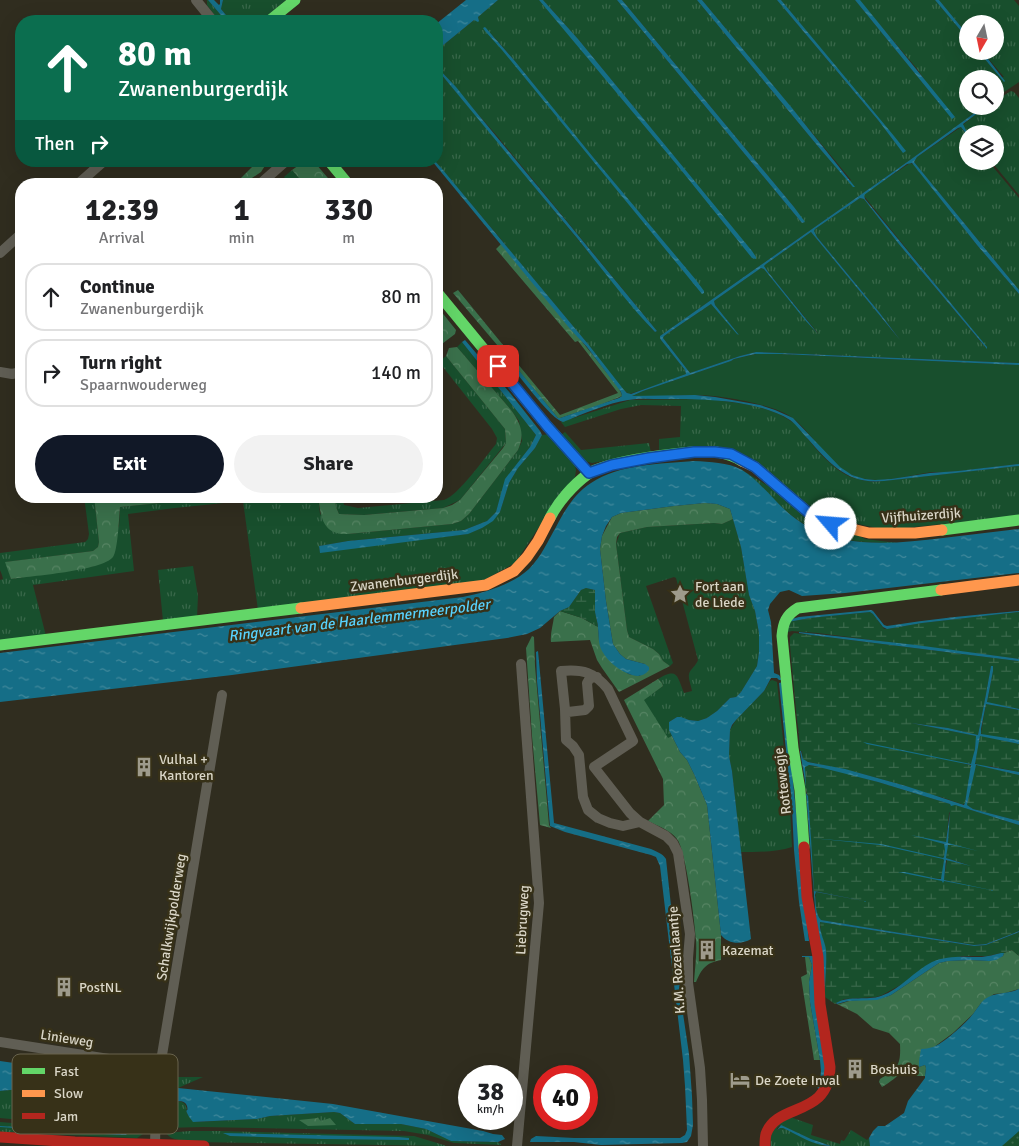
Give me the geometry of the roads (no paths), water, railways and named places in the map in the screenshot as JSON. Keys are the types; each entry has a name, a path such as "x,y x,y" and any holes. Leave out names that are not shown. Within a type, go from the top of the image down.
{"street":[{"path":"196,0 208,15"},
{"path":"276,15 295,0"},
{"path":"85,178 97,167"},
{"path":"267,178 279,167"},
{"path":"334,167 343,178"},
{"path":"0,253 15,239"},
{"path":"443,300 547,426 589,473"},
{"path":"0,372 15,373"},
{"name":"Zwanenburgerdijk","path":"0,645 486,585 514,571 527,557 538,541 553,512 571,489 589,473 634,460 694,452 731,454 755,467"},
{"name":"Vijfhuizerdijk","path":"755,467 810,514 831,524 869,533 915,533 1019,520"},
{"name":"Rottewegje","path":"764,1146 767,1130 780,1117 816,1101 827,1087 830,1076 820,1004 818,957 807,897 800,790 793,748 782,636 785,619 798,608 1019,580"},
{"name":"Liebrugweg","path":"517,1146 539,903 521,664"},
{"name":"K.M. Rozenlaantje","path":"596,677 585,671 561,671 566,740 579,755 594,767 630,814 640,822 666,836 673,843 678,853 690,934 688,983 700,1068 703,1146"},
{"path":"565,708 568,712 585,710 588,706 587,683 590,678 596,677 608,690 633,742 594,767"},
{"name":"Schalkwijkpolderweg","path":"162,1054 222,695"},
{"name":"K.M. Rozenlaantje","path":"579,755 583,797 588,810 598,818 610,823 623,826 640,822"},
{"name":"Linieweg","path":"0,1042 77,1054"},
{"path":"0,1136 75,1142 204,1146"}],"water":[{"path":"208,0 214,0 219,5 220,0 223,0 221,9 226,15 221,15"},
{"path":"466,0 498,0 478,17 478,22 474,20 443,45 443,18"},
{"path":"539,0 543,0 578,39 752,251 756,259 752,258"},
{"path":"617,0 622,0 805,222 802,223"},
{"path":"697,0 702,0 855,187 821,150"},
{"path":"777,0 781,0 906,151 903,153 878,120"},
{"path":"855,0 860,0 955,117 952,119"},
{"path":"935,0 939,0 959,24 959,28"},
{"path":"485,27 696,280 704,293 702,294 485,31 483,28"},
{"path":"986,60 989,60 997,70 994,70"},
{"path":"443,73 657,331 655,332 625,298 443,76"},
{"path":"972,115 975,115 917,157 914,162 1019,290 1019,294 977,245 912,163 907,164 864,195 865,199 987,349 898,243 864,199 860,198 814,231 900,340 811,232 764,266 818,334 764,269 761,268 714,301 715,305 739,335 711,304 663,338 690,373 740,356 756,352 1019,363 1019,365 755,354 734,359 632,396 695,395 760,405 775,410 793,418 840,467 852,475 865,479 891,479 930,473 1019,464 1019,466 884,481 860,480 841,471 832,464 795,424 777,413 745,404 711,400 636,399 620,401 563,422 552,414 545,407 513,369 516,367 558,418 619,398 622,396 621,392 587,347 437,167 440,167 443,170 627,393 631,394 686,374 660,336"},
{"path":"465,340 510,393 542,435 535,448 518,468 509,483 500,512 493,521 468,534 320,553 319,546 348,541 464,530 487,521 496,512 505,479 530,447 536,435 462,342"},
{"name":"Ringvaart van de Haarlemmermeerpolder","path":"694,461 724,464 742,470 759,483 793,517 815,530 835,538 892,543 1019,529 1019,573 845,593 802,596 789,590 780,592 770,604 768,610 771,622 774,673 779,675 782,680 771,678 764,691 736,720 730,730 729,756 751,939 747,941 731,942 721,935 707,805 687,760 680,752 669,730 669,722 677,717 698,721 707,718 717,711 730,698 736,697 741,692 757,666 759,633 755,611 749,595 741,547 730,509 717,504 705,503 621,513 612,517 606,526 600,549 613,644 626,659 645,664 649,667 649,670 641,676 624,672 611,663 605,655 599,643 595,612 595,590 586,588 581,590 569,607 560,611 540,628 527,634 507,638 232,675 0,702 0,653 463,597 489,590 515,579 529,569 541,554 570,503 591,483 627,468"},
{"path":"871,610 887,626 953,617 1019,612 887,629 870,612 788,622 799,617"},
{"path":"799,632 916,645 1019,659 1019,661 811,635"},
{"path":"538,651 554,823 651,849 666,859 681,1000 689,1054 693,1125 691,1136 687,1142 601,1145 574,1142 530,1142 536,1136 680,1138 685,1135 687,1130 683,1060 660,866 656,857 651,855 565,832 550,826 537,681 536,652"},
{"path":"991,666 993,666 993,671 987,702 1019,710 986,704 981,734 1019,740 1019,744 980,736 975,764 1019,772 1019,775 976,765 967,805 973,809 1019,821 1019,825 955,805 951,806 950,804 878,782 815,766 809,765 805,767 806,787 800,751 803,759 808,762 845,769 964,805 971,765 863,742 971,764 976,736 911,723 948,728 978,735"},
{"path":"783,682 809,941 805,941 799,902 792,808 779,683"},
{"path":"806,793 808,796 814,891 869,902 816,892 817,911 821,920 974,945 986,944 1019,932 986,945 974,946 820,922 826,950 825,992 816,920"},
{"path":"950,812 948,843 978,851 948,845 946,858 971,866 946,860 944,880 996,891 944,881 943,883 942,881 898,872 941,879 943,859 880,845 811,838 881,844 943,858 944,844 911,835 946,842"},
{"path":"1004,953 1003,956 996,960 948,961 939,963 891,995 877,1000 836,1003 847,999 881,996 895,989 925,966 944,958 982,957"},
{"path":"802,956 814,956 827,1071 820,1090 816,1086 820,1080 821,1071 810,1002 809,982 812,965 809,957"},
{"path":"1019,989 1019,1131 1002,1146 870,1146 869,1138 873,1131 878,1126 885,1126 904,1113 908,1101 925,1078 925,1065 919,1067 921,1049 933,1047 948,1038 965,1023 985,999"},
{"path":"0,1061 12,1063 12,1090 0,1091"},
{"path":"178,1088 333,1104 458,1126 458,1130 483,1131 502,1135 505,1139 498,1142 451,1141 426,1129 401,1124 355,1124 340,1113 334,1112 270,1116 257,1119 193,1122 188,1116 187,1106 184,1102 178,1101"},
{"path":"781,1125 831,1146 812,1142 783,1128 777,1130"},
{"path":"223,1133 398,1137 409,1138 409,1140 230,1136"}],"place":[{"name":"Fort aan de Liede","path":"680,594"},
{"name":"Vulhal + Kantoren","path":"144,767"},
{"name":"Kazemat","path":"707,950"},
{"name":"PostNL","path":"64,987"},
{"name":"Boshuis","path":"855,1069"},
{"name":"De Zoete Inval","path":"740,1080"}]}
